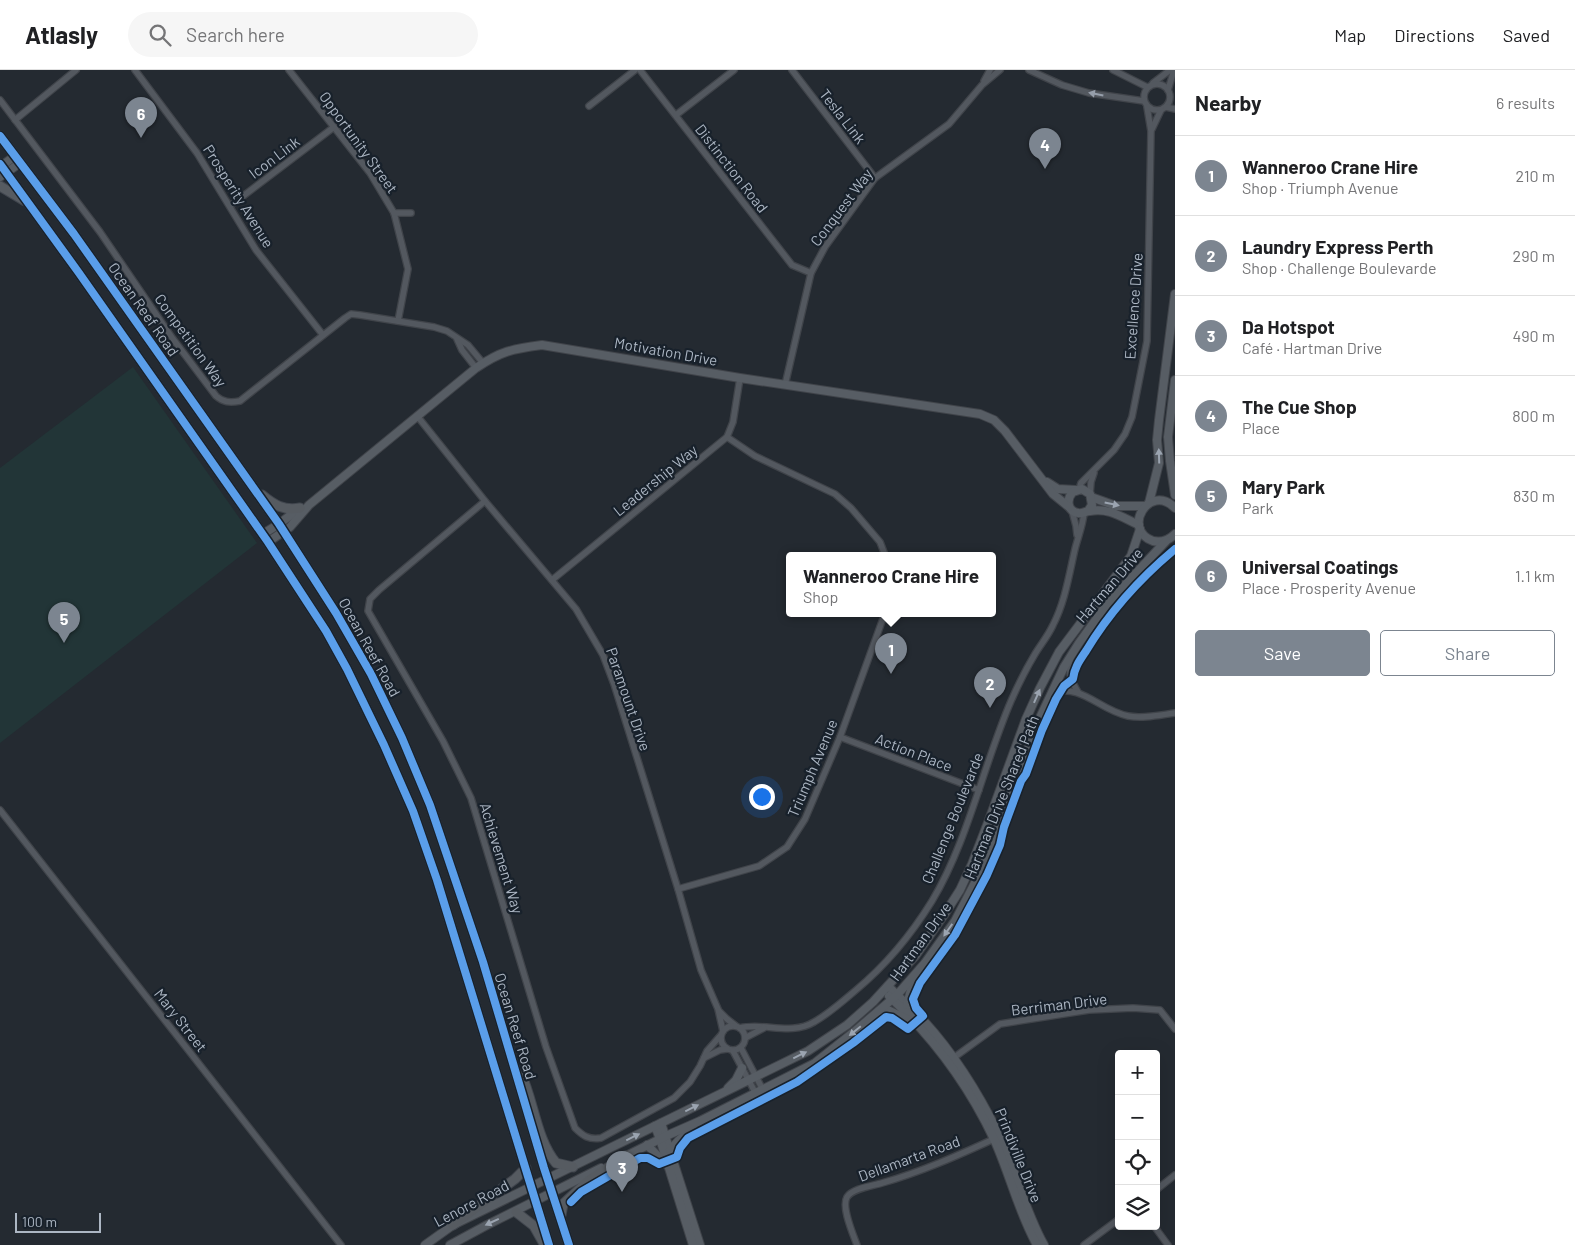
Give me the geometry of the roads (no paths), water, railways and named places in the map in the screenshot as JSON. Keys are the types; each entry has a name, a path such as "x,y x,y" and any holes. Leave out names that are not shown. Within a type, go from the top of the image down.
{"main road":[{"name":"Ocean Reef Road","path":"0,136 74,234 281,528 336,613 371,674 402,738 436,822 483,962 547,1179 569,1245"},
{"path":"2,169 17,159"},
{"name":"Ocean Reef Road","path":"2,169 79,272 266,538 326,631 347,669 384,745 413,811 437,880 549,1245"},
{"path":"0,186 23,199 31,206"},
{"path":"1147,505 1158,471 1159,420 1172,332 1175,294"},
{"name":"Motivation Drive","path":"266,538 281,528 304,506 418,417 480,365 494,356 510,350 542,345 740,378 980,414 994,420 1005,431 1056,498 1071,509"},
{"path":"1175,380 1168,437 1175,495"},
{"name":"Motivation Drive","path":"1041,478 1058,489 1077,490"},
{"path":"249,482 269,501 278,506 291,510 304,506"},
{"path":"1086,512 1092,504 1090,496 1085,490 1077,490 1068,497 1071,509 1076,513 1086,512 1100,510 1111,512 1140,527 1151,540 1161,542 1166,540"},
{"path":"1090,496 1116,506 1147,505 1162,501 1168,502 1175,508"},
{"name":"Hartman Drive","path":"531,1187 808,1051 847,1025 886,988 916,955 960,890 990,820 1026,719 1040,688 1059,652 1131,556 1140,527 1139,518 1147,505"},
{"name":"Hartman Drive","path":"536,1202 663,1137 700,1122 815,1063 895,997 916,974 955,921 981,871 1050,693 1071,655 1107,604 1166,540 1175,534"},
{"path":"907,1005 916,974"},
{"name":"Prindiville Drive","path":"886,988 975,1088 1044,1245"},
{"name":"Prindiville Drive","path":"895,997 907,1005 924,1022 951,1060"},
{"path":"880,1011 888,1010 920,1026"},
{"path":"509,1049 527,1086 547,1151 556,1163 573,1167"},
{"path":"723,1093 736,1080 742,1068"},
{"path":"670,1150 700,1122"},
{"path":"658,1125 670,1150 700,1245"},
{"path":"663,1137 668,1166 693,1245"},
{"name":"Prindiville Drive","path":"997,1137 1022,1214 1036,1245"},
{"path":"647,1145 668,1166"},
{"path":"560,1218 563,1204 588,1181 625,1156"},
{"path":"453,1225 515,1179 526,1168"},
{"name":"Lenore Road","path":"425,1245 453,1225 531,1187"},
{"name":"Lenore Road","path":"450,1245 536,1202"},
{"path":"516,1212 534,1226 544,1245"}],"street":[{"path":"15,120 76,70"},
{"name":"Prosperity Avenue","path":"135,70 197,153 256,250 323,335"},
{"name":"Opportunity Street","path":"289,70 370,174 394,213 408,269 398,321"},
{"path":"588,106 635,70"},
{"name":"Distinction Road","path":"640,70 792,265 811,273"},
{"path":"676,116 734,70"},
{"name":"Tesla Link","path":"792,70 875,178"},
{"name":"Conquest Way","path":"982,85 990,70"},
{"name":"Conquest Way","path":"785,385 811,273 825,247 875,178 949,124 982,85 1000,70"},
{"path":"1029,70 1062,85 1089,93 1146,104 1155,111 1164,108 1175,109"},
{"path":"1112,70 1150,86 1159,84 1171,94"},
{"path":"1146,104 1144,94 1150,86 1172,70"},
{"path":"1164,108 1170,101 1172,70"},
{"name":"Competition Way","path":"0,100 100,232 173,339 216,396 222,401 232,403 240,401 351,314 434,327 447,331 468,345 480,365"},
{"name":"Excellence Drive","path":"1077,490 1114,450 1125,434 1132,417 1147,341 1152,131 1146,104"},
{"name":"Excellence Drive","path":"1152,131 1164,108"},
{"name":"Icon Link","path":"230,206 334,127"},
{"path":"394,213 411,213"},
{"path":"740,378 733,422 727,437 756,456 835,494 851,508 880,542 884,552"},
{"name":"Paramount Drive","path":"418,417 485,501 576,609 603,655 614,684 678,889 701,970 718,1009 722,1033"},
{"name":"Leadership Way","path":"552,580 727,437"},
{"name":"Excellence Drive","path":"1090,496 1092,478 1096,469"},
{"name":"Achievement Way","path":"485,501 379,590 370,599 368,611 443,741 471,798 546,1047 575,1128 588,1138 601,1138 674,1098 690,1082 707,1051 722,1033"},
{"name":"Challenge Boulevarde","path":"1071,509 1076,526 1077,540"},
{"name":"Challenge Boulevarde","path":"738,1027 759,1026 764,1028 790,1029 809,1025 836,1007 874,975 909,934 932,901 948,869 979,790 1009,705 1021,679 1046,639 1058,615 1086,512"},
{"name":"Triumph Avenue","path":"678,889 759,866 788,847 805,819 840,737 883,617"},
{"path":"1071,655 1069,672 1078,692"},
{"path":"1050,693 1060,690 1078,692 1107,708 1128,716 1175,713"},
{"name":"Action Place","path":"840,737 979,790"},
{"name":"Mary Street","path":"0,810 341,1245"},
{"name":"Berriman Drive","path":"951,1060 1000,1024 1089,1010 1133,1008 1160,1010 1175,1030"},
{"name":"Paramount Drive","path":"718,1009 738,1027"},
{"path":"704,1058 712,1053 730,1050 741,1048 745,1043 745,1038 738,1027 727,1028 722,1033 722,1045 730,1050 759,1092"},
{"name":"Challenge Boulevarde","path":"745,1038 764,1028"},
{"path":"741,1048 757,1076 759,1092"},
{"name":"Dellamarta Road","path":"856,1245 846,1209 847,1198 853,1192 939,1163 997,1137"},
{"path":"1160,1187 1175,1175"},
{"path":"1084,1245 1115,1222"},
{"path":"1157,1230 1168,1245"}],"place":[{"name":"Universal Coatings","path":"141,138"},
{"name":"The Cue Shop","path":"1045,169"},
{"name":"Mary Park","path":"64,643"},
{"name":"Wanneroo Crane Hire","path":"891,674"},
{"name":"Laundry Express Perth","path":"990,708"},
{"name":"Da Hotspot","path":"622,1192"}]}
